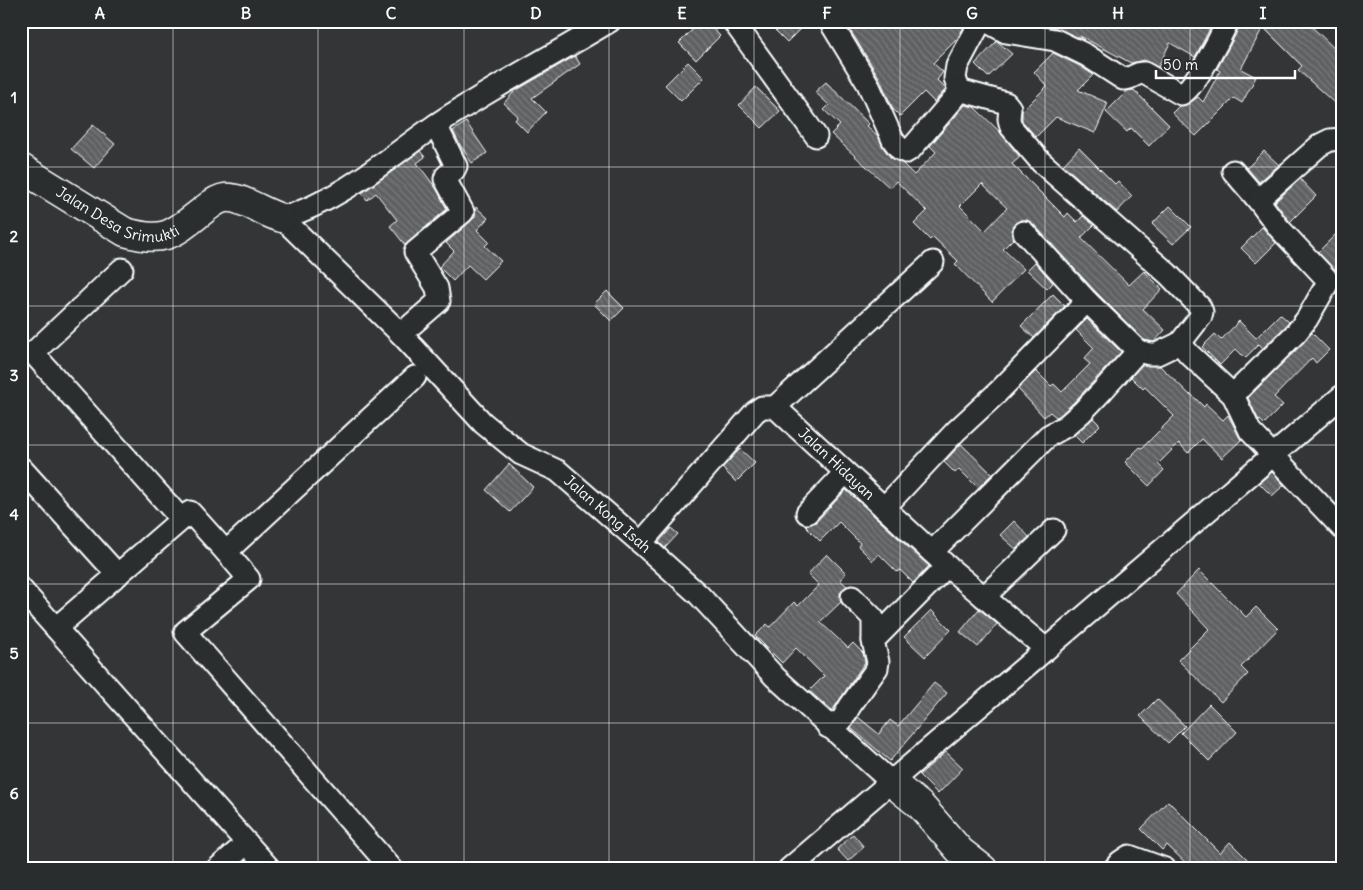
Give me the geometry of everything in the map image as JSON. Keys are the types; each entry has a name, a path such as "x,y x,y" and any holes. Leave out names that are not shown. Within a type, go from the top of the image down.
{"street":[{"path":"282,218 308,209 340,191 436,125 522,71 610,21"},
{"path":"733,21 816,136"},
{"path":"833,22 868,84 894,140 903,151 909,151 957,95 959,90 955,78 957,66 981,21"},
{"path":"986,21 1006,32 1055,40 1086,55 1123,79 1144,73 1181,94 1188,90 1228,21"},
{"path":"959,90 1006,103 1010,108 1009,119 1011,127 1041,162 1168,274 1200,306 1201,316 1180,343 1157,354 1138,351 1087,301 1024,232"},
{"path":"401,334 439,300 437,288 415,252 463,212 445,180 446,176 456,166 436,125"},
{"path":"1258,200 1320,145 1330,140 1342,139"},
{"name":"Jalan Desa Srimukti","path":"21,168 125,232 143,237 155,238 168,235 212,204"},
{"path":"1233,171 1279,228 1326,278 1327,284 1296,333 1233,395"},
{"name":"Jalan Kong Isah","path":"212,204 226,198 234,198 271,216 282,218 401,334 483,423 521,454 558,471 641,543 699,596 775,677 890,781 921,806 960,851 983,869"},
{"path":"641,543 754,412 762,407 775,407 933,262"},
{"path":"122,269 33,353 181,520"},
{"path":"884,508 956,431 998,392 1087,301"},
{"path":"1180,343 1189,354 1233,395 1250,431 1342,528"},
{"path":"873,641 939,559 1048,436 1066,426 1087,407 1138,351"},
{"path":"226,552 415,377"},
{"path":"788,869 1342,396"},
{"name":"Jalan Hidayan","path":"775,407 939,559 1046,649"},
{"path":"21,468 118,575"},
{"path":"807,513 845,473"},
{"path":"56,628 190,512 249,579 185,632 392,869"},
{"path":"984,597 1054,530"},
{"path":"21,589 270,869"},
{"path":"828,726 842,720 877,668 878,662 873,641 873,618 852,597"},
{"path":"217,869 247,844"},
{"path":"1114,869 1129,856 1165,869"}],"building":[{"path":"701,21 706,21 720,36 696,60 679,43"},
{"path":"766,21 808,21 787,42"},
{"path":"851,21 934,21 941,28 948,21 967,21 958,38 933,63 943,72 937,80 946,89 934,102 924,92 900,116 893,109 879,77 847,25"},
{"path":"1048,21 1214,21 1195,57 1170,43 1158,67 1144,60 1131,63 1080,36 1084,40 1054,27"},
{"path":"1240,21 1306,21 1342,56 1342,110 1298,70 1302,66 1263,27 1241,69 1256,77 1242,103 1234,98 1196,136 1172,113 1179,106 1188,104 1198,97 1203,102 1220,71 1217,69 1236,34"},
{"path":"997,41 1012,54 988,77 975,64"},
{"path":"1053,53 1080,66 1093,75 1078,90 1108,103 1095,133 1056,117 1036,137 1022,121 1022,111 1047,86 1034,72"},
{"path":"575,56 580,64 532,98 546,112 527,132 515,120 518,116 504,103 515,91"},
{"path":"688,62 704,78 681,101 665,85"},
{"path":"826,82 869,124 867,126 878,136 890,157 903,164 914,175 936,152 930,146 965,105 974,107 1000,132 1020,157 1012,164 1065,217 1068,213 1077,222 1083,216 1094,225 1081,238 1129,285 1144,271 1162,289 1143,309 1165,330 1154,342 1144,340 1033,224 1027,220 1015,223 1012,229 1014,238 1003,249 1024,269 992,302 955,264 958,261 933,237 930,240 914,224 927,211 896,181 890,188 831,134 840,125 824,110 829,105 815,92","holes":["982,184 1007,208 985,231 960,206"]},
{"path":"756,87 780,111 762,128 739,105"},
{"path":"1134,90 1169,125 1149,146 1131,128 1127,132 1106,112 1127,91"},
{"path":"466,122 487,153 472,163 453,131"},
{"path":"93,125 115,144 94,168 71,149"},
{"path":"1079,148 1115,184 1118,181 1132,196 1117,212 1063,165"},
{"path":"420,151 425,157 417,163 436,188 447,209 405,245 390,226 397,220 376,193 367,200 362,193"},
{"path":"1264,151 1279,165 1259,182 1247,168"},
{"path":"1300,179 1316,196 1290,222 1275,202"},
{"path":"1170,206 1191,227 1173,244 1152,224"},
{"path":"476,207 488,218 477,230 489,242 485,246 501,261 483,279 468,265 453,281 439,267 454,251 446,243 475,217"},
{"path":"1262,227 1276,243 1256,263 1241,248"},
{"path":"1342,228 1342,261 1334,269 1318,252"},
{"path":"1035,262 1053,283 1047,289 1027,270"},
{"path":"607,291 624,308 611,321 594,304"},
{"path":"1053,294 1065,306 1034,338 1021,326"},
{"path":"1280,314 1289,322 1287,325 1263,348 1259,344 1245,358 1236,349 1220,365 1202,347 1215,334 1221,340 1239,321 1256,338"},
{"path":"1087,319 1121,352 1059,416 1056,417 1050,412 1044,417 1018,389 1036,371 1051,386 1054,384 1062,392 1090,364 1084,359 1094,348 1076,330"},
{"path":"1312,333 1329,350 1316,363 1312,358 1274,397 1283,405 1264,424 1259,421 1248,398"},
{"path":"1142,365 1160,366 1204,407 1206,404 1223,420 1228,415 1241,440 1222,458 1202,439 1188,453 1179,443 1158,464 1164,470 1149,486 1125,462 1174,416 1145,387 1143,389 1131,377"},
{"path":"1093,418 1100,425 1082,443 1074,435"},
{"path":"961,444 992,474 978,488 959,469 955,473 944,462"},
{"path":"740,449 755,463 736,482 722,468"},
{"path":"509,464 533,487 510,512 486,490"},
{"path":"1272,472 1284,485 1272,496 1259,483"},
{"path":"846,490 929,566 913,583 900,570 897,572 879,554 873,561 858,546 860,543 839,522 820,541 805,526 816,522"},
{"path":"1014,521 1029,537 1016,549 1000,535"},
{"path":"671,528 678,534 665,548 659,542"},
{"path":"827,554 846,573 840,580 847,586 840,593 841,602 820,622 848,648 853,643 863,653 865,662 832,711 809,691 824,676 796,648 782,663 755,636 767,624 770,627 794,602 798,606 819,585 808,574"},
{"path":"1199,570 1246,617 1256,607 1278,629 1241,667 1248,674 1221,702 1178,660 1209,629 1176,594"},
{"path":"979,609 997,624 978,647 960,632"},
{"path":"931,610 951,630 925,657 904,637"},
{"path":"934,683 947,693 890,761 851,728 858,717 879,734 890,720 898,726"},
{"path":"1157,699 1185,726 1168,743 1140,716"},
{"path":"1209,704 1237,732 1209,761 1181,733"},
{"path":"946,752 963,768 938,794 919,775"},
{"path":"1168,801 1220,853 1230,842 1257,869 1192,869 1167,845 1162,850 1141,829"},
{"path":"853,834 864,847 848,861 837,849"}]}
